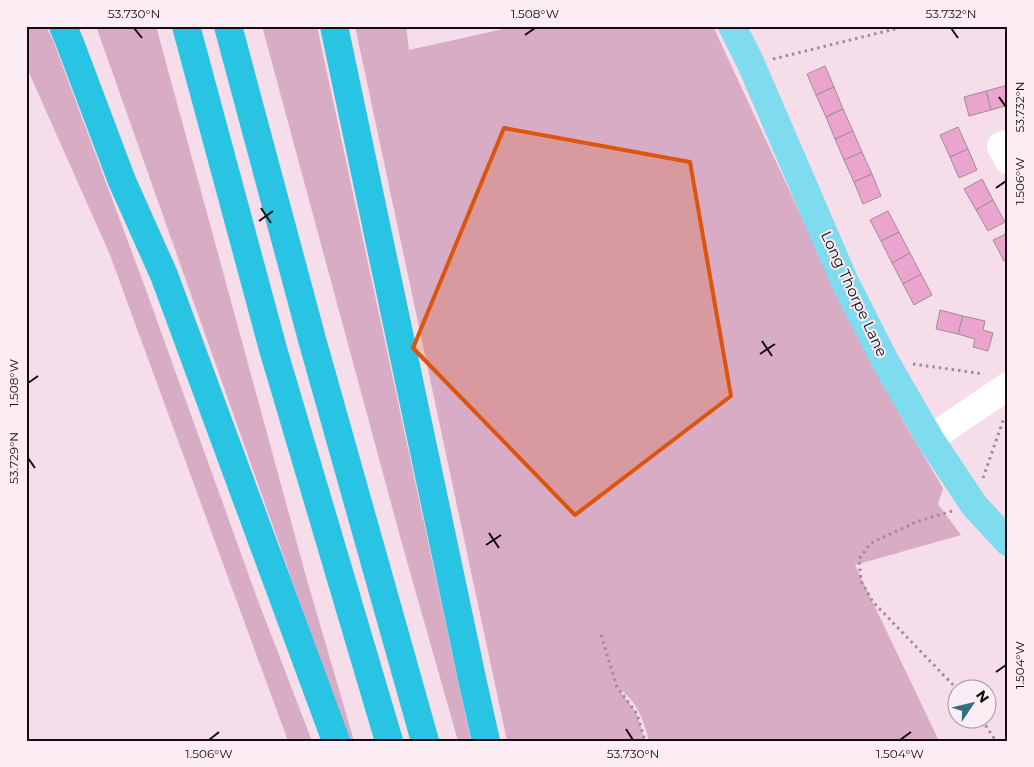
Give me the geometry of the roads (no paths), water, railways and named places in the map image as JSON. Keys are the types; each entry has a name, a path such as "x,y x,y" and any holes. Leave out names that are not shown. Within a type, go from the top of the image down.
{"highway":[{"path":"63,26 122,180 164,275 336,741"},
{"path":"81,26 125,143 164,275"},
{"path":"186,26 273,349 389,741"},
{"path":"228,26 313,343 425,741"},
{"path":"334,26 486,741"}],"main road":[{"name":"Long Thorpe Lane","path":"732,26 751,64 844,280 885,360 930,439 974,505 1008,542"}],"street":[{"path":"1008,144 1001,146 1008,160"},
{"path":"930,439 998,380"}]}
